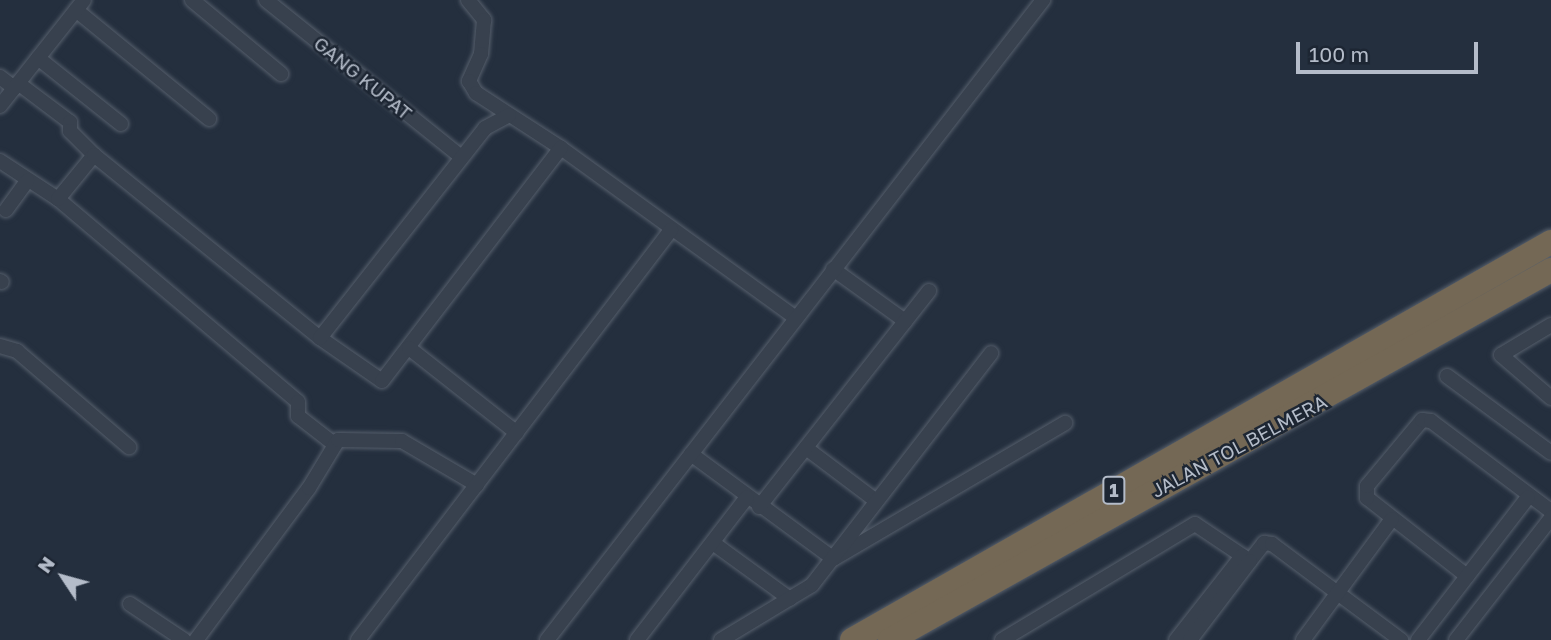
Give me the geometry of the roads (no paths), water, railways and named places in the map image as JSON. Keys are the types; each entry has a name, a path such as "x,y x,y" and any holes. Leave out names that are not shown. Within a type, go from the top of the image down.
{"highway":[{"name":"1","path":"852,640 1551,242"},
{"name":"JALAN TOL BELMERA","path":"890,640 1551,270"}],"street":[{"path":"192,0 281,74"},
{"name":"GANG KUPAT","path":"266,0 461,157"},
{"path":"468,0 484,20 481,54 470,87 561,148 796,318"},
{"path":"547,640 1043,0"},
{"path":"0,106 80,5 209,119"},
{"path":"38,58 121,124"},
{"path":"0,77 70,122 70,131 94,155 320,338 382,381 561,148"},
{"path":"320,338 485,128 509,115"},
{"path":"58,199 94,155"},
{"path":"0,162 58,199 298,402 299,416 334,443"},
{"path":"6,210 27,181"},
{"path":"358,640 671,230"},
{"path":"833,269 905,321"},
{"path":"637,640 713,543 806,448 929,291"},
{"path":"1551,325 1501,355 1551,398"},
{"path":"0,346 18,351 130,447"},
{"path":"409,348 517,433"},
{"path":"721,640 812,585 991,352"},
{"path":"1447,376 1551,453"},
{"path":"1467,576 1371,502 1366,490 1424,419 1528,497 1551,511"},
{"path":"834,559 1065,423"},
{"path":"196,640 309,488 334,443 344,437 402,442 477,485"},
{"path":"806,448 875,500"},
{"path":"691,454 834,559"},
{"path":"1418,640 1528,497"},
{"path":"1456,640 1551,518"},
{"path":"1303,640 1392,519"},
{"path":"1002,640 1195,524 1246,559"},
{"path":"713,543 790,599"},
{"path":"1176,640 1246,559 1269,543 1401,640"},
{"path":"1190,640 1246,559"},
{"path":"130,604 184,640"}]}
